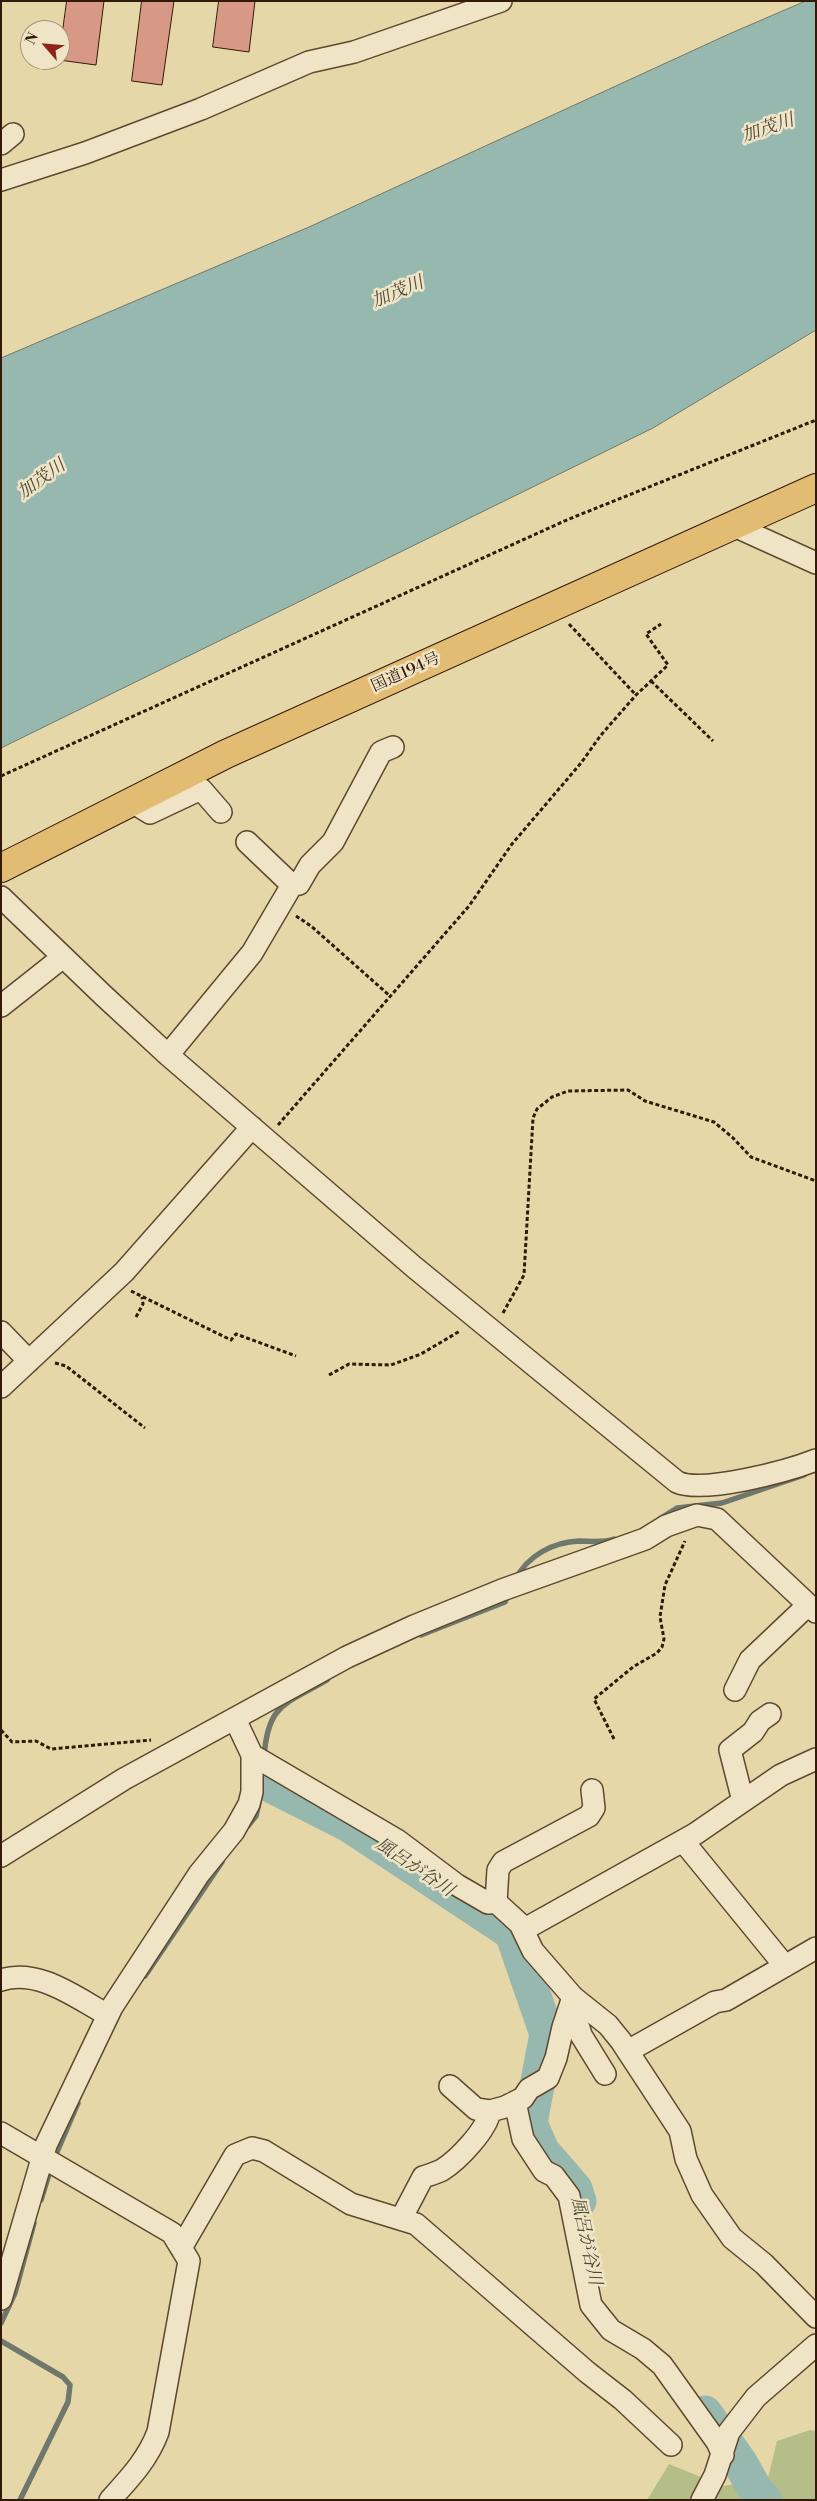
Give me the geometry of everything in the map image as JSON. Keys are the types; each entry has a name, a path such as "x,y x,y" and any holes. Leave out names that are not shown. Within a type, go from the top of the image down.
{"highway":[{"name":"国道194号","path":"1,868 226,754 816,488"}],"street":[{"path":"1,180 85,153 201,110 309,62 354,52 501,1"},
{"path":"732,525 816,563"},
{"path":"292,885 300,884 310,865 333,842 381,752 393,747"},
{"path":"132,802 150,812 201,789 221,812"},
{"path":"247,842 292,885"},
{"path":"168,1055 252,953 292,885"},
{"path":"1,897 168,1055 487,1326 677,1482 696,1488 795,1468 816,1460"},
{"path":"1,1006 63,956"},
{"path":"1,1387 113,1282 259,1133"},
{"path":"1,1332 29,1361"},
{"path":"696,1488 697,1513"},
{"path":"1,1856 124,1779 346,1657 414,1626 502,1590 645,1539 666,1526 697,1513 717,1519 812,1609 750,1660 734,1690"},
{"path":"743,1801 730,1750 753,1732 760,1721 770,1714"},
{"path":"1,2299 46,2145 108,2015 199,1874 243,1818 252,1792 252,1755 235,1719"},
{"path":"252,1755 397,1840 457,1886 488,1903 496,1902 520,1924 533,1951 570,2006 581,2036 605,2074"},
{"path":"523,1930 683,1841 781,1775 816,1759"},
{"path":"496,1902 498,1870 503,1862 589,1816 594,1808 592,1790"},
{"path":"683,1841 785,1966"},
{"path":"628,2051 715,2002 726,2000 816,1948"},
{"path":"1,1980 13,1976 27,1976 43,1980 108,2015"},
{"path":"570,2006 608,2025 628,2051 680,2132 686,2159 702,2195 720,2222 732,2238 764,2264 816,2317"},
{"path":"450,2086 476,2109 490,2111 515,2102 548,2078 556,2058 570,2006"},
{"path":"515,2102 523,2139 544,2171 554,2176 569,2196 574,2212 591,2305 612,2330 643,2349 662,2365 717,2442 723,2455"},
{"path":"401,2219 423,2177 441,2170 469,2145 484,2128 490,2111"},
{"path":"1,2133 172,2233 189,2261 158,2432 151,2451 110,2500"},
{"path":"180,2248 235,2155 252,2148 264,2151 351,2204 416,2224 587,2372 623,2400 671,2445"},
{"path":"702,2500 723,2455 729,2432 756,2397 816,2346"}],"path":[{"path":"1,776 568,519 816,420"},
{"path":"560,626 568,623 636,694"},
{"path":"259,1133 390,996 469,906 512,844 581,763 601,735 636,694 668,666 646,634 661,624"},
{"path":"651,681 713,741"},
{"path":"276,912 298,916 390,996"},
{"path":"329,1375 349,1364 391,1365 421,1354 448,1337 487,1326 524,1275 533,1118 537,1109 552,1097 568,1091 628,1090 645,1101 714,1122 751,1157 816,1181"},
{"path":"113,1282 231,1340 236,1334 296,1356"},
{"path":"136,1317 143,1304 142,1296"},
{"path":"29,1361 50,1361 66,1366 146,1428"},
{"path":"614,1739 594,1699 633,1668 657,1653 662,1647 664,1639 660,1617 665,1584 697,1513"},
{"path":"1,1730 12,1742 36,1741 51,1749 152,1740"}],"green space":[{"path":"810,2430 816,2431 816,2500 647,2500 669,2464 723,2486 768,2478 777,2441"}],"water":[{"name":"加茂川","path":"806,1 816,1 816,330 653,428 1,748 1,358 309,227 729,34"}],"building":[{"path":"67,1 104,1 96,65 70,61 70,20 64,20"},
{"path":"142,1 174,1 162,85 132,81"},
{"path":"219,1 255,1 249,52 213,47"}],"waterway":[{"path":"661,1518 677,1508 722,1503 804,1475"},
{"path":"516,1579 534,1557 551,1547 569,1542 614,1539"},
{"path":"421,1635 505,1602 508,1595"},
{"path":"264,1757 266,1739 275,1715 290,1701 327,1680"},
{"name":"風呂が谷川","path":"262,1781 349,1825 512,1933 547,2034 530,2123 542,2151 575,2189 579,2201"},
{"path":"248,1826 256,1816 261,1794"},
{"path":"145,1976 222,1862"},
{"path":"54,2159 78,2103"},
{"path":"41,2200 51,2168"},
{"path":"1,2323 15,2293 34,2223"},
{"path":"1,2341 63,2377 70,2385 68,2402 20,2500"},
{"name":"風呂が谷川","path":"705,2413 739,2461 756,2491 765,2500"}]}
